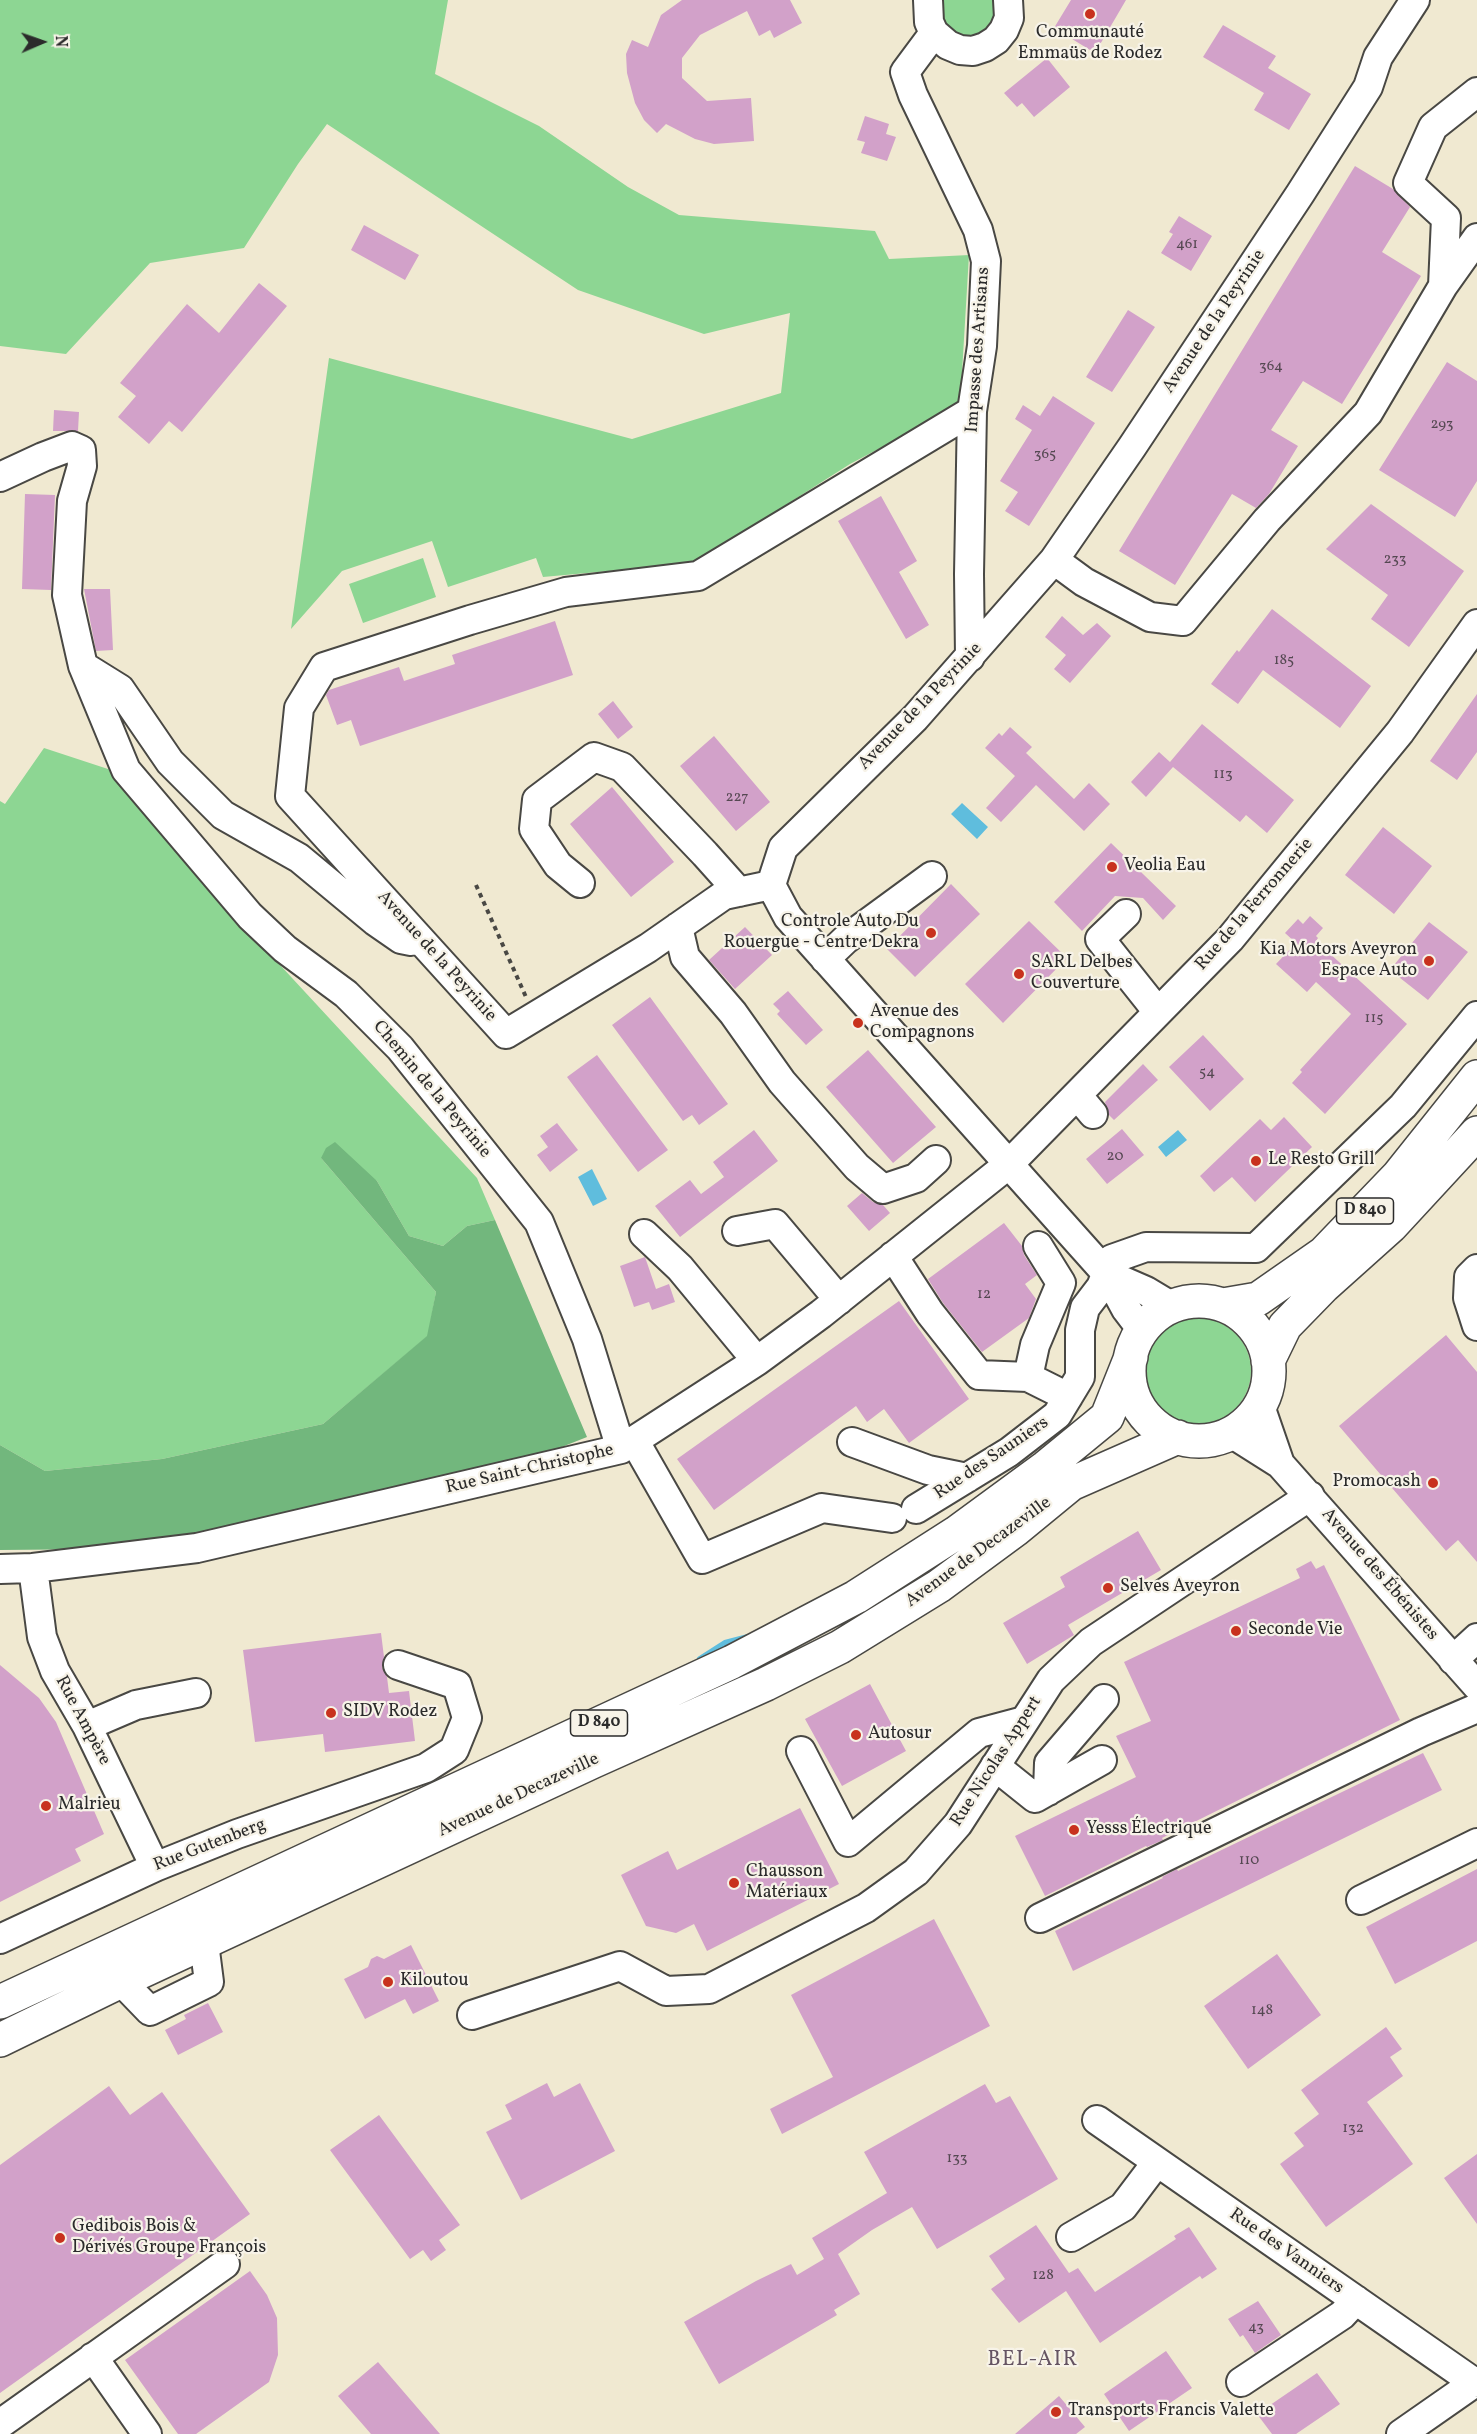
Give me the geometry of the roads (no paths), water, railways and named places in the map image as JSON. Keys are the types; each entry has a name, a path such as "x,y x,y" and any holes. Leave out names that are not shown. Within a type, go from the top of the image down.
{"main road":[{"name":"D 840","path":"1223,1305 1258,1299 1324,1253 1398,1176 1477,1077"},
{"name":"D 840","path":"1268,1361 1285,1326 1324,1286 1391,1226 1477,1133"},
{"path":"1197,1300 1223,1305 1254,1326 1266,1348 1268,1384 1260,1406 1252,1417 1231,1433 1204,1441 1178,1437 1156,1425 1139,1406 1131,1382 1137,1343 1160,1312 1171,1306 1197,1300"},
{"name":"Avenue de Decazeville","path":"0,2002 732,1662 856,1597 956,1533 1046,1467 1107,1416 1137,1343"},
{"name":"Avenue de Decazeville","path":"0,2040 121,1981 583,1766 766,1684 840,1647 939,1586 1015,1530 1071,1484 1178,1437"}],"street":[{"path":"928,0 929,22 934,33 948,45 960,50 973,51 996,40 1004,30 1009,18 1008,0"},
{"name":"Avenue de la Peyrinie","path":"972,411 698,576 566,592 470,620 324,668 299,708 290,796 506,1034 648,948 724,895 771,885 783,848 915,718 1054,560 1300,194 1368,87 1378,57 1415,0"},
{"name":"Impasse des Artisans","path":"934,33 905,72 913,95 978,230 986,261 982,346 972,411 970,657"},
{"path":"1443,286 1446,218 1408,183 1433,127 1477,92"},
{"path":"1054,560 1084,582 1150,617 1183,621 1267,520 1368,413 1443,286 1477,238"},
{"name":"Chemin de la Peyrinie","path":"0,477 43,457 72,447 81,450 82,466 72,501 67,595 83,666 126,770 250,916 285,949 346,994 400,1048 539,1222 628,1444 702,1559 822,1509 904,1514"},
{"name":"Rue de la Ferronnerie","path":"1009,1164 1085,1104 1158,1012 1230,939 1393,741 1477,624"},
{"path":"83,666 120,689 170,762 223,815 298,858 375,921 401,939 423,943"},
{"path":"580,883 558,865 534,829 537,800 594,757 622,767 739,892"},
{"path":"825,959 846,939 932,876"},
{"path":"771,885 788,917 1107,1274 1126,1309 1137,1343"},
{"path":"1125,914 1100,939 1158,1012"},
{"path":"678,927 685,957 733,1013 782,1082 857,1167 883,1189 916,1178 936,1160"},
{"name":"Rue des Sauniers","path":"904,1514 1009,1452 1057,1415 1080,1377 1080,1330 1085,1308 1101,1287 1112,1259 1146,1247 1256,1248 1403,1106 1477,1016"},
{"name":"Rue Saint-Christophe","path":"0,1569 33,1568 197,1548 628,1444 757,1361 839,1300 1009,1164"},
{"path":"737,1231 775,1224 839,1300"},
{"path":"644,1234 681,1268 757,1361"},
{"path":"1028,1377 1035,1345 1061,1283 1038,1246"},
{"path":"893,1256 930,1313 979,1375 1028,1377 1068,1397"},
{"path":"1477,1269 1468,1277 1468,1298 1477,1326"},
{"path":"1107,1274 1146,1291 1171,1306"},
{"name":"Avenue des Ébénistes","path":"1260,1406 1280,1464"},
{"name":"Avenue des Ébénistes","path":"1231,1433 1280,1464 1477,1686"},
{"path":"852,1442 928,1470 967,1478"},
{"name":"Rue Nicolas Appert","path":"472,2015 620,1966 666,1991 709,1989 866,1908 916,1872 958,1824 1051,1680 1091,1642 1310,1496"},
{"name":"Rue Ampère","path":"33,1568 42,1637 55,1671 87,1726 155,1867"},
{"path":"1453,1660 1477,1638"},
{"name":"Rue Gutenberg","path":"0,1939 155,1867 237,1834 426,1768 454,1750 467,1718 457,1685 398,1665"},
{"path":"87,1726 136,1705 196,1693"},
{"path":"1048,1791 1049,1763 1104,1700"},
{"path":"1040,1918 1410,1737 1477,1708"},
{"path":"801,1751 848,1842 979,1734 1024,1721"},
{"path":"995,1766 1035,1798 1102,1760"},
{"path":"1361,1900 1477,1843"},
{"name":"Rue des Vanniers","path":"1097,2120 1476,2382"},
{"path":"1071,2237 1123,2207 1157,2162"},
{"path":"0,2424 225,2264"},
{"path":"1241,2382 1342,2315 1356,2300"},
{"path":"93,2357 147,2434"},
{"path":"1401,2434 1434,2424 1476,2382"}],"water":[{"path":"962,803 988,827 977,839 951,814"},
{"path":"1178,1130 1187,1140 1166,1157 1158,1147"},
{"path":"592,1169 607,1199 593,1206 578,1177"}],"waterway":[{"path":"700,1659 725,1643 748,1637"}],"place":[{"name":"Communauté Emmaüs de Rodez","path":"1090,14"},
{"name":"Veolia Eau","path":"1112,867"},
{"name":"Controle Auto Du Rouergue - Centre Dekra","path":"931,933"},
{"name":"Kia Motors Aveyron Espace Auto","path":"1429,961"},
{"name":"SARL Delbes Couverture","path":"1019,974"},
{"name":"Avenue des Compagnons","path":"858,1023"},
{"name":"Le Resto Grill","path":"1256,1161"},
{"name":"Promocash","path":"1433,1483"},
{"name":"Selves Aveyron","path":"1108,1588"},
{"name":"Seconde Vie","path":"1236,1631"},
{"name":"SIDV Rodez","path":"331,1713"},
{"name":"Autosur","path":"856,1735"},
{"name":"Malrieu","path":"46,1806"},
{"name":"Yesss Électrique","path":"1074,1830"},
{"name":"Chausson Matériaux","path":"734,1883"},
{"name":"Kiloutou","path":"388,1982"},
{"name":"Gedibois Bois & Dérivés Groupe François","path":"60,2238"},
{"name":"Transports Francis Valette","path":"1056,2412"}],"district":[{"name":"BEL-AIR","path":"1033,2361"}]}
